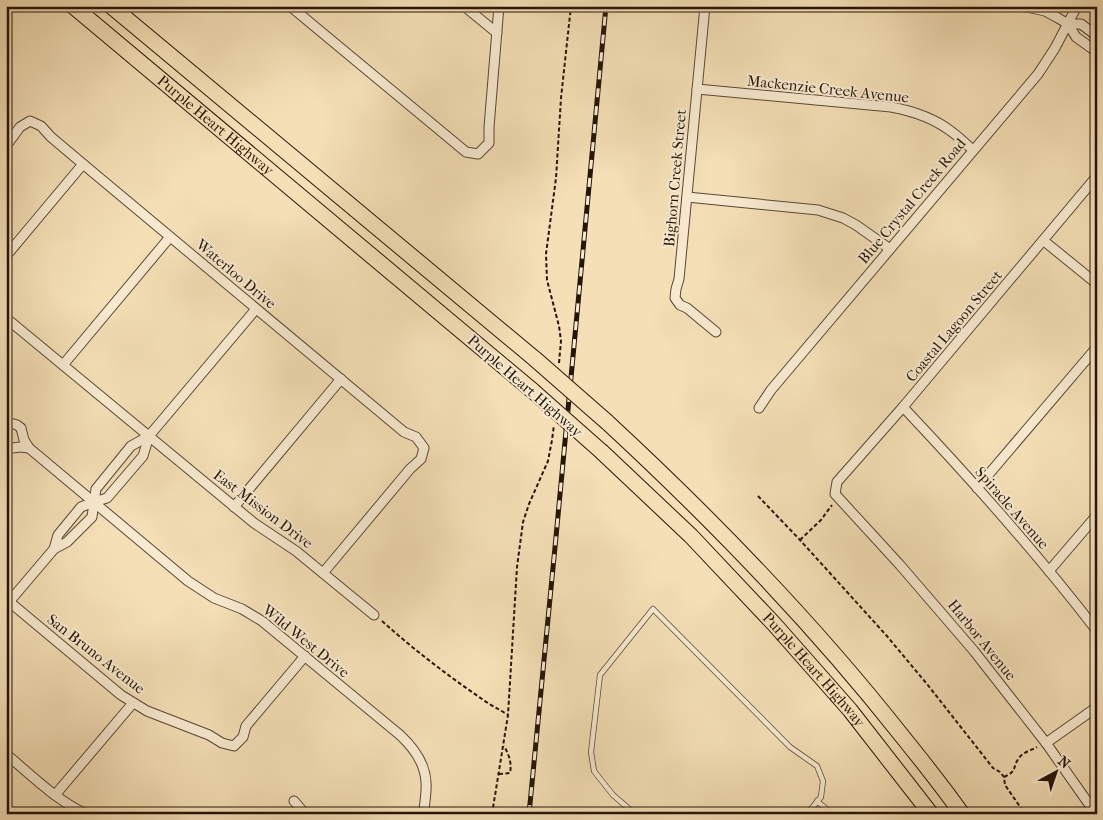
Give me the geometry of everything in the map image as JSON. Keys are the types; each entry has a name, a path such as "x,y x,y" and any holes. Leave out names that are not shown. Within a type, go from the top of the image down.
{"highway":[{"name":"Purple Heart Highway","path":"73,6 533,391 602,452 691,536 775,625 850,710 930,814"},
{"name":"Purple Heart Highway","path":"111,6 535,359 607,422 702,512 749,560 834,654 875,702 947,792 962,814"}],"street":[{"path":"290,6 466,152 478,154 489,143 500,6"},
{"path":"464,6 497,33"},
{"name":"Bighorn Creek Street","path":"705,6 679,280 675,298 716,332"},
{"path":"1022,6 1045,11 1068,24 1076,36 1095,48"},
{"name":"Blue Crystal Creek Road","path":"759,408 771,390 1043,67 1077,6"},
{"path":"1068,24 1081,24 1097,36"},
{"name":"Mackenzie Creek Avenue","path":"697,89 904,109 940,124 974,150"},
{"name":"Waterloo Drive","path":"6,146 20,127 30,121 41,126 83,164 404,432 416,437 424,448 421,459 410,469 324,573"},
{"path":"6,256 83,164"},
{"name":"Coastal Lagoon Street","path":"835,494 837,482 903,408 1097,176"},
{"path":"687,197 818,210 843,218 856,225 890,249"},
{"path":"63,365 170,237"},
{"path":"1044,241 1097,284"},
{"path":"8,600 54,549 67,542 92,517 96,489 131,446 149,436 256,309"},
{"name":"East Mission Drive","path":"6,318 234,507 254,523 296,550 374,615"},
{"path":"977,488 1097,347"},
{"path":"234,507 341,379"},
{"name":"Spiracle Avenue","path":"903,408 977,488 1049,571 1097,631"},
{"name":"Wild West Drive","path":"6,424 10,423 21,428 24,440 29,448 188,581 214,598 242,609 262,621 411,745 420,759 424,770 426,783 424,814"},
{"path":"54,549 58,535 81,507 107,498 143,456 149,436"},
{"path":"6,449 29,448"},
{"name":"Harbor Avenue","path":"835,494 879,541 974,651 1046,743 1096,814"},
{"path":"1049,571 1097,515"},
{"name":"San Bruno Avenue","path":"8,600 110,686 133,703 162,717 209,735 222,743 234,746 243,737 246,726 305,656"},
{"path":"55,795 133,703"},
{"path":"1046,743 1097,708"},
{"path":"6,754 55,795 86,814"},
{"path":"294,801 305,814"}],"lane":[{"path":"635,814 613,795 594,771 591,752 600,676 653,609 790,747 817,766 823,781 821,797 807,814"},
{"path":"817,802 832,814"}],"path":[{"path":"800,540 828,513 833,505 835,494"},
{"path":"758,496 907,660 993,768 1004,777 1005,785 1026,814"},
{"path":"374,615 421,654 484,701 508,715"},
{"path":"1004,777 1013,772 1019,757 1046,743"},
{"path":"499,774 510,773 511,768 510,758 503,745"}],"railway":[{"path":"529,814 606,6"}]}
